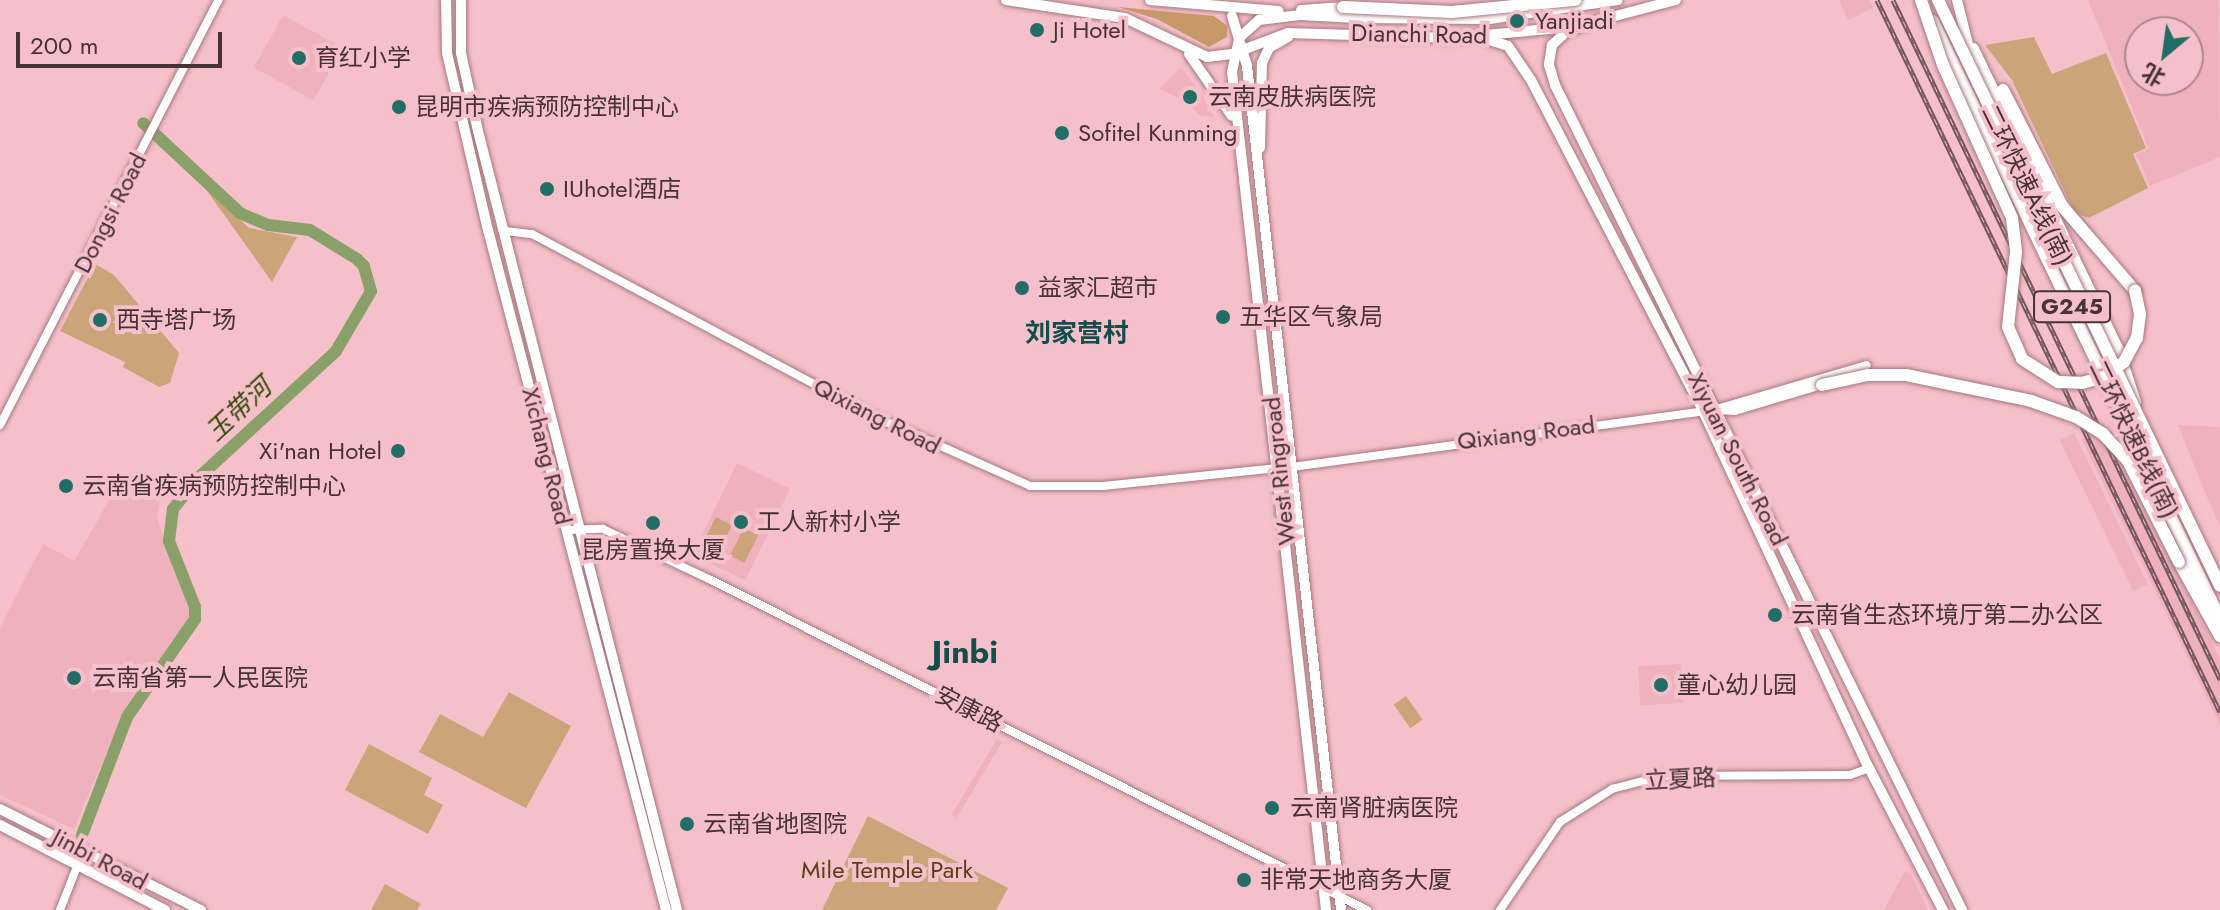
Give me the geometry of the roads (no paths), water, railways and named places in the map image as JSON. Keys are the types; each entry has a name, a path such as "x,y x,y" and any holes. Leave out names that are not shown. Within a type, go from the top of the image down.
{"highway":[{"path":"1343,7 1452,12 1575,0"},
{"path":"1923,0 1943,65 2012,218 2016,252 2008,320 2014,347 2032,369 2051,379 2074,383 2099,379 2118,367 2135,344 2140,320 2137,297 2124,275 2062,206 1970,44"},
{"name":"二环快速B线(南)","path":"1923,0 2220,617"},
{"name":"二环快速A线(南)","path":"1937,0 2220,589"},
{"path":"2004,101 2118,350 2144,427"},
{"path":"1822,385 1875,374 1915,376 2041,404 2090,425 2132,468 2220,636"}],"main road":[{"name":"Xichang Road","path":"446,0 450,67 566,530 666,910"},
{"name":"Xichang Road","path":"461,0 461,53 578,528 677,910"},
{"path":"1006,0 1064,7 1133,21 1213,58 1228,51 1236,39 1232,16"},
{"path":"1150,0 1271,14 1343,7"},
{"name":"Dianchi Road","path":"1295,13 1357,18 1505,18 1618,0"},
{"name":"Dianchi Road","path":"1213,58 1239,52 1271,36 1302,32 1479,37 1591,23 1676,0"},
{"name":"G245","path":"1937,0 2220,589"},
{"path":"1948,0 1970,44"},
{"path":"1957,0 1990,112"},
{"path":"1210,5 1232,16 1241,34 1271,14 1343,7"},
{"path":"1295,13 1293,26 1302,32"},
{"name":"Xiyuan South Road","path":"1591,23 1562,34 1549,54 1552,78 1708,410 1869,768 1943,910"},
{"path":"1258,174 1264,57 1283,38 1319,33"},
{"name":"West Ringroad","path":"1241,34 1239,132 1326,910"},
{"name":"Xiyuan South Road","path":"1479,37 1508,46 1535,87 1708,410 1962,910"},
{"path":"1175,42 1217,89 1239,132"},
{"name":"West Ringroad","path":"1239,52 1258,174 1341,910"},
{"path":"1535,87 1540,80 1545,82 1571,122"},
{"name":"Jinbi Road","path":"0,809 201,910"},
{"name":"Jinbi Road","path":"0,825 165,910"},
{"path":"13,831 147,891 149,886"}],"street":[{"name":"Dongsi Road","path":"0,425 218,0"},
{"path":"1501,0 1505,18"},
{"name":"Qixiang Road","path":"506,231 532,234 882,420 1030,486 1103,486 1278,468"},
{"name":"Qixiang Road","path":"1292,467 1708,410 1867,365"},
{"name":"Qixiang Road","path":"1708,410 1735,411 1822,385"},
{"name":"安康路","path":"566,530 603,529 696,572 1367,910"},
{"name":"立夏路","path":"1500,910 1560,822 1612,789 1662,776 1850,775 1869,768"},
{"path":"60,910 78,864"}],"waterway":[{"name":"玉带河","path":"82,835 127,717 195,619 195,607 169,541 173,509 197,479 336,351 371,291 364,266 357,259 310,230 268,225 240,213 143,123"}],"railway":[{"path":"1877,0 2220,712"},
{"path":"1893,0 2220,679"}],"place":[{"name":"Yanjiadi","path":"1517,21"},
{"name":"Ji Hotel","path":"1037,30"},
{"name":"育红小学","path":"299,58"},
{"name":"云南皮肤病医院","path":"1190,97"},
{"name":"昆明市疾病预防控制中心","path":"399,107"},
{"name":"Sofitel Kunming","path":"1062,133"},
{"name":"IUhotel酒店","path":"547,189"},
{"name":"益家汇超市","path":"1022,288"},
{"name":"五华区气象局","path":"1223,317"},
{"name":"西寺塔广场","path":"100,320"},
{"name":"Xi'nan Hotel","path":"398,451"},
{"name":"云南省疾病预防控制中心","path":"66,486"},
{"name":"工人新村小学","path":"741,522"},
{"name":"昆房置换大厦","path":"653,523"},
{"name":"云南省生态环境厅第二办公区","path":"1775,615"},
{"name":"云南省第一人民医院","path":"74,678"},
{"name":"童心幼儿园","path":"1661,685"},
{"name":"云南肾脏病医院","path":"1272,808"},
{"name":"云南省地图院","path":"687,824"},
{"name":"非常天地商务大厦","path":"1244,880"}],"district":[{"name":"刘家营村","path":"1077,334"},
{"name":"Jinbi","path":"965,652"}],"park label":[{"name":"Mile Temple Park","path":"887,870"}]}
